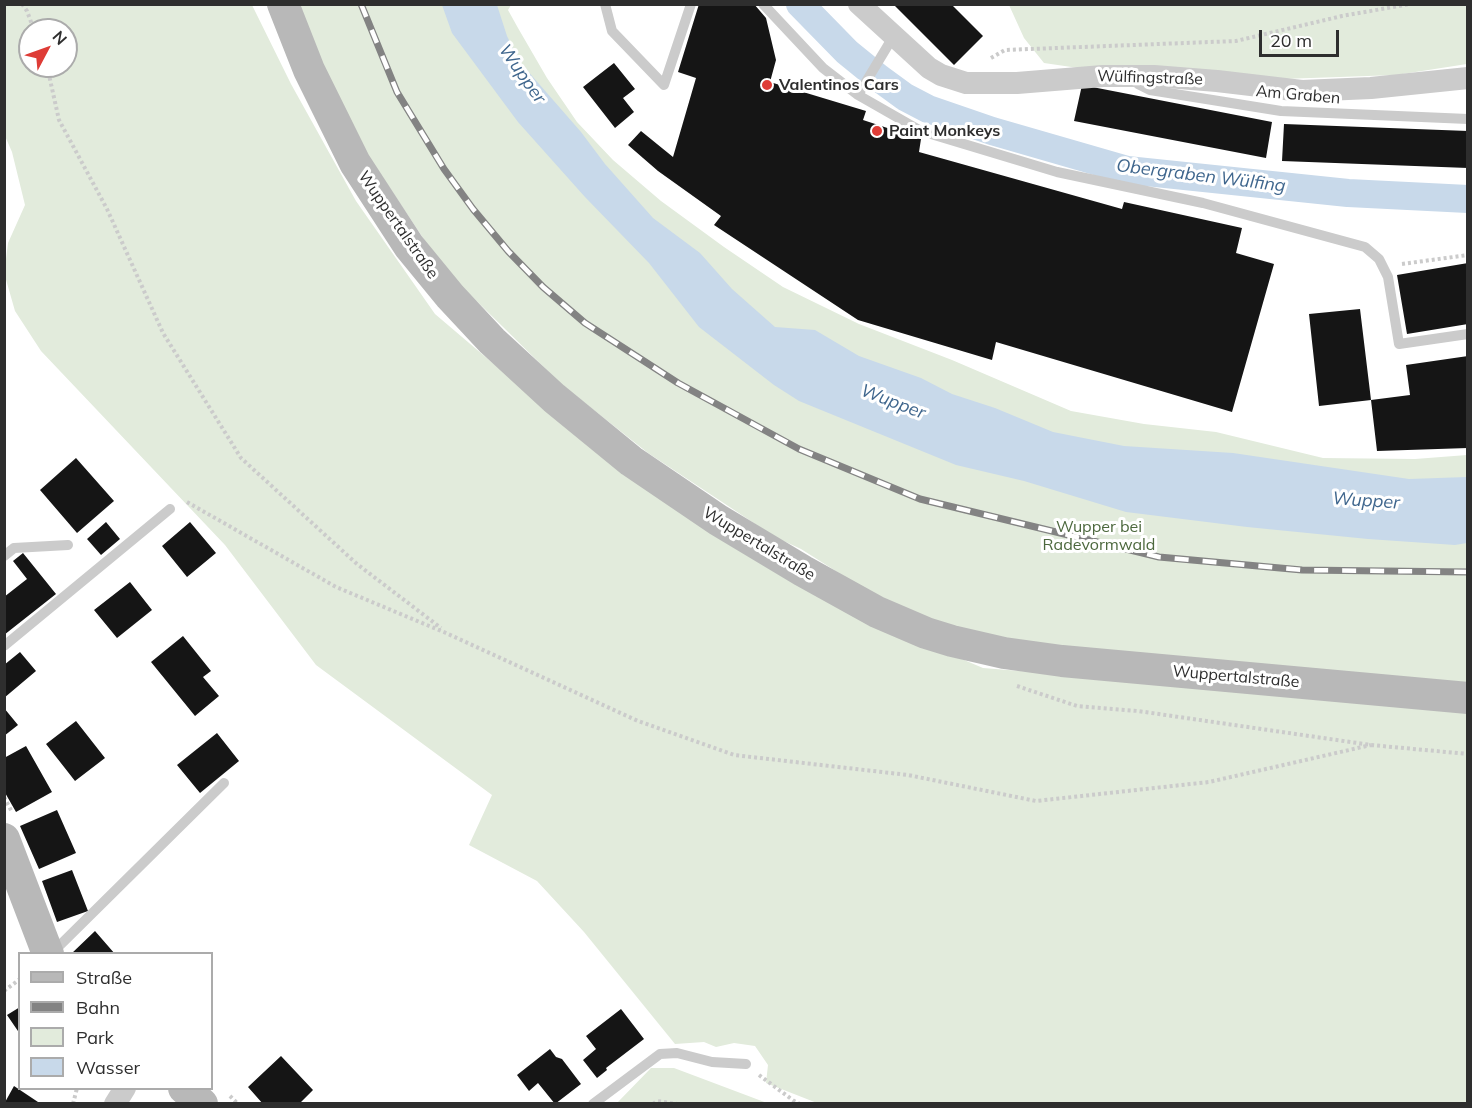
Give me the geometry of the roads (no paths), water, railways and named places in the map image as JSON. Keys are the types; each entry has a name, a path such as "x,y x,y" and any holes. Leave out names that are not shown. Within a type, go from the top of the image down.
{"main road":[{"name":"Wuppertalstraße","path":"283,4 309,70 355,163 409,246 450,296 492,341 554,398 631,462 718,520 803,571 877,612 926,633 1004,653 1062,661 1467,698"},
{"path":"4,838 49,952"},
{"path":"185,1090 202,1104"}],"street":[{"name":"Wülfingstraße","path":"859,4 887,46 954,80 975,84 1017,83 1092,76 1132,76 1217,81 1302,91 1380,87 1467,78"},
{"path":"115,1104 124,1090"}],"lane":[{"path":"605,4 612,31 664,85 691,4"},
{"path":"763,4 823,68 858,96 921,131 1057,172 1203,203 1350,242 1373,252 1384,267 1388,277 1399,344 1467,334"},
{"path":"858,96 887,46"},
{"name":"Am Graben","path":"1132,76 1138,84 1150,90 1281,111 1467,119"},
{"path":"4,646 170,509"},
{"path":"4,556 14,548 68,545"},
{"path":"52,952 224,783"},
{"path":"593,1104 660,1054 676,1053 712,1062 746,1064"}],"water":[{"name":"Wupper","path":"442,5 497,5 507,36 519,61 581,132 605,164 653,218 700,253 732,289 775,327 815,330 859,356 921,378 952,394 995,408 1053,432 1124,446 1233,453 1409,479 1467,477 1467,543 1455,545 1368,539 1126,512 1024,481 956,465 799,401 774,385 699,327 649,263 585,197 518,122 452,33"}],"waterway":[{"name":"Obergraben Wülfing","path":"800,4 847,52 905,97 928,109 992,131 1127,170 1348,193 1468,199"}],"railway":[{"path":"361,4 397,92 444,169 508,251 543,287 585,323 678,383 799,449 920,499 1159,557 1302,570 1468,572"}],"place":[{"name":"Valentinos Cars","path":"767,85"},
{"name":"Paint Monkeys","path":"877,131"}],"park label":[{"name":"Wupper bei Radevormwald","path":"1099,536"}]}
